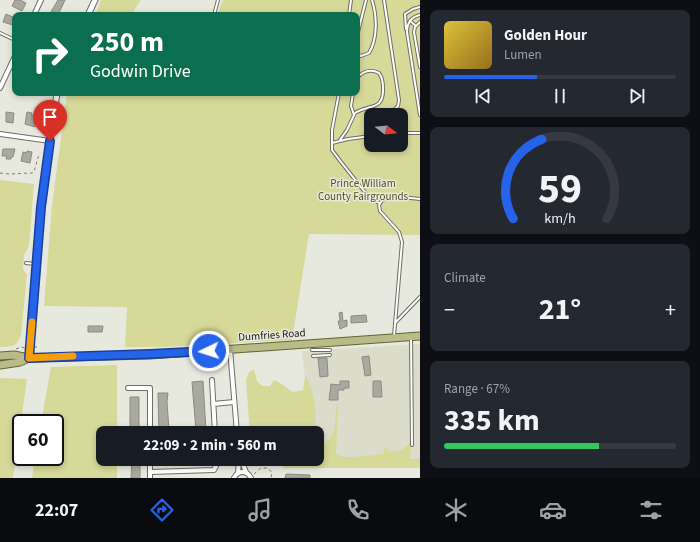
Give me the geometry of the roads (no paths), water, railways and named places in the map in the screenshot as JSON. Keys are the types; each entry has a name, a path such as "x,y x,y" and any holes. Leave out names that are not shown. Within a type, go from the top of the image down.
{"main road":[{"name":"Dumfries Road","path":"0,356 14,355 29,358 150,354 420,336"},
{"name":"Dumfries Road","path":"0,365 20,362 29,358"}],"street":[{"path":"35,12 41,0"},
{"path":"89,12 95,0"},
{"path":"0,88 12,62"},
{"path":"29,358 42,196 57,96"},
{"path":"0,134 50,141"},
{"path":"230,349 236,426"},
{"path":"212,380 215,426"},
{"path":"128,388 150,388 150,426"},
{"path":"213,404 234,402"},
{"path":"150,466 150,478"},
{"path":"150,472 211,471 214,470 216,466"},
{"path":"234,478 238,473 239,466"},
{"path":"243,466 246,472 253,476"},
{"path":"238,473 246,472"}],"lane":[{"path":"215,12 218,0"},
{"path":"349,12 351,0"},
{"path":"360,24 366,0"},
{"path":"360,56 369,53 374,42 376,20 372,0"},
{"path":"384,0 399,100 396,108"},
{"path":"420,7 405,14 406,32 420,115"},
{"path":"406,32 410,21 415,16 420,15"},
{"path":"410,21 416,26"},
{"path":"420,22 416,26 414,32 420,67"},
{"path":"0,33 12,39"},
{"path":"340,140 347,130 354,115 359,111 380,103 383,95 382,78 379,73 367,71 360,76"},
{"path":"338,96 332,130 332,150 368,196 379,203"},
{"path":"353,96 352,106 354,115"},
{"path":"408,133 420,133"},
{"path":"332,143 340,140 364,137"},
{"path":"379,203 383,199 393,196 420,199"},
{"path":"379,203 380,211 395,226 399,232 402,242 394,337"},
{"path":"26,263 36,264"},
{"path":"395,323 420,297"},
{"path":"411,336 412,445"},
{"path":"312,350 330,350"},
{"path":"313,356 330,355"}],"park label":[{"name":"Prince William County Fairgrounds","path":"363,189"}]}
